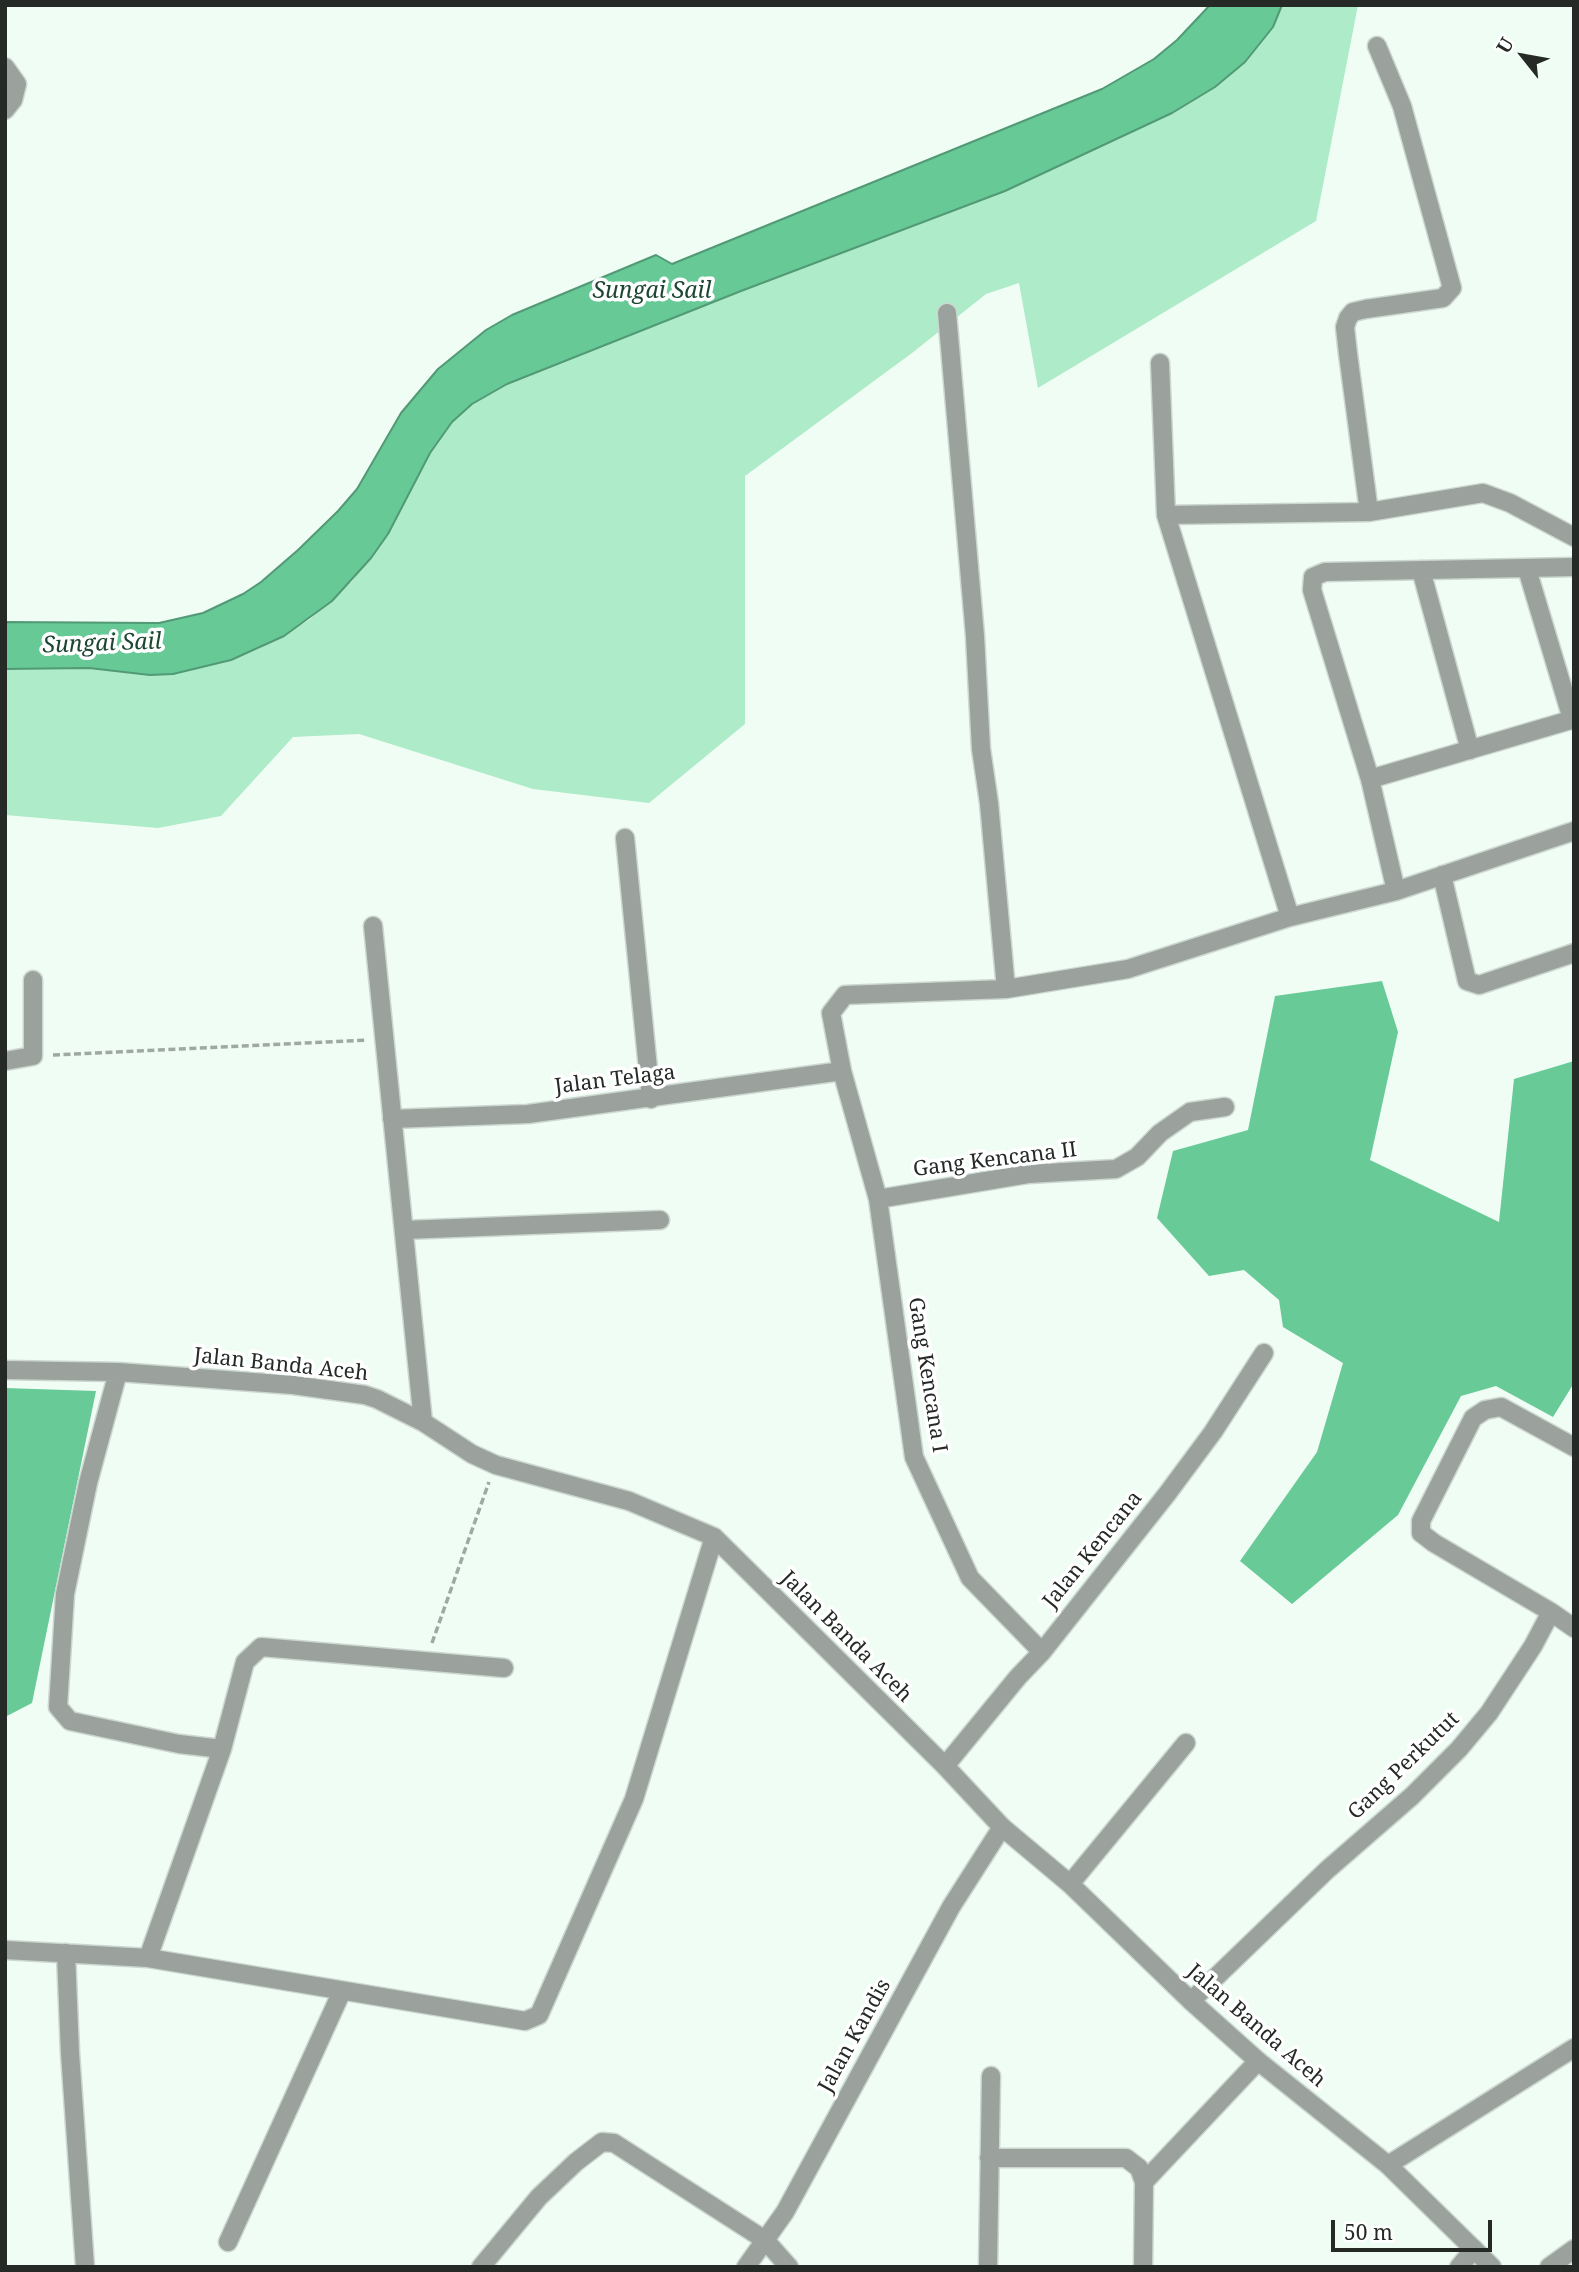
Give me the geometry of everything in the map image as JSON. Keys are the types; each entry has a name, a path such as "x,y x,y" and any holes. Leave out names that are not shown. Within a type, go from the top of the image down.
{"street":[{"path":"1368,512 1345,327 1348,318 1353,312 1366,309 1443,298 1452,288 1402,106 1377,47"},
{"path":"5,67 17,84 13,100 5,110"},
{"path":"947,313 973,610 981,749 989,803 1006,989"},
{"path":"1160,363 1166,515 1290,917"},
{"path":"1166,515 1368,512 1483,493 1510,503 1574,537"},
{"path":"1396,891 1370,779 1312,590 1312,577 1325,572 1574,568"},
{"path":"1370,779 1573,719 1527,569"},
{"path":"1421,570 1470,750"},
{"name":"Gang Kencana I","path":"1042,1652 970,1578 914,1457 878,1199 842,1071 831,1013 845,995 1006,989 1128,970 1290,917 1396,891 1574,831"},
{"path":"625,838 651,1099"},
{"path":"1442,875 1467,981 1479,985 1574,954"},
{"path":"373,926 423,1422"},
{"path":"5,1061 33,1056 33,980"},
{"name":"Jalan Telaga","path":"392,1119 528,1114 842,1071"},
{"name":"Gang Kencana II","path":"878,1199 1028,1174 1116,1169 1137,1157 1160,1133 1189,1112 1225,1107"},
{"path":"404,1230 660,1220"},
{"name":"Jalan Kencana","path":"945,1766 1018,1676 1042,1652 1167,1494 1213,1432 1264,1353"},
{"name":"Jalan Banda Aceh","path":"5,1370 118,1373 293,1385 365,1395 423,1422 472,1454 496,1465 629,1501 714,1537 1002,1826 1070,1884 1191,2001 1258,2061 1388,2165 1492,2267"},
{"path":"118,1373 89,1483 65,1594 58,1707 70,1721 179,1744 222,1749"},
{"path":"1574,1447 1501,1407 1485,1410 1474,1418 1420,1521 1422,1533 1434,1543 1574,1628"},
{"path":"5,1950 148,1958 525,2021 539,2015 634,1799 714,1537"},
{"name":"Gang Perkutut","path":"1191,2001 1326,1870 1412,1796 1459,1749 1489,1713 1551,1612"},
{"path":"148,1958 222,1749 245,1662 261,1647 504,1668"},
{"path":"1070,1884 1186,1743"},
{"name":"Jalan Kandis","path":"746,2267 785,2212 951,1908 1002,1826"},
{"path":"66,1953 85,2267"},
{"path":"228,2242 342,1991"},
{"path":"1388,2165 1574,2048"},
{"path":"1144,2182 1258,2061"},
{"path":"988,2267 991,2076"},
{"path":"481,2267 539,2197 602,2142 614,2143 765,2240 789,2267"},
{"path":"989,2158 1126,2158 1139,2168 1144,2182 1143,2267"},
{"path":"1459,2267 1474,2249"},
{"path":"1549,2267 1574,2249"}],"path":[{"path":"33,1056 383,1040"},
{"path":"425,1662 496,1465"}],"shaded area":[{"path":"1282,5 1358,5 1316,221 1038,388 1019,283 986,294 912,353 745,476 745,724 649,803 533,789 359,734 293,737 221,816 158,828 5,815 5,669 89,668 173,674 231,660 258,649 309,620 352,581 388,534 430,453 452,422 472,404 507,384 741,291 1005,191 1273,27"},
{"path":"1382,981 1398,1032 1370,1160 1499,1222 1514,1079 1574,1061 1574,1383 1553,1417 1496,1386 1461,1396 1398,1515 1292,1604 1240,1561 1317,1452 1343,1363 1283,1327 1279,1300 1244,1270 1209,1276 1157,1218 1173,1151 1248,1130 1275,996"},
{"path":"5,1388 96,1391 32,1703 5,1717"}],"water":[{"name":"Sungai Sail","path":"1210,5 1282,5 1273,27 1245,62 1215,87 1172,113 1005,191 741,291 507,384 472,404 452,422 430,453 388,534 371,558 332,601 284,636 231,660 173,674 150,675 89,668 5,669 5,622 159,623 203,613 261,582 298,550 357,489 401,413 438,369 486,330 512,315 656,255 672,264 1102,89 1154,59 1177,40"}]}
